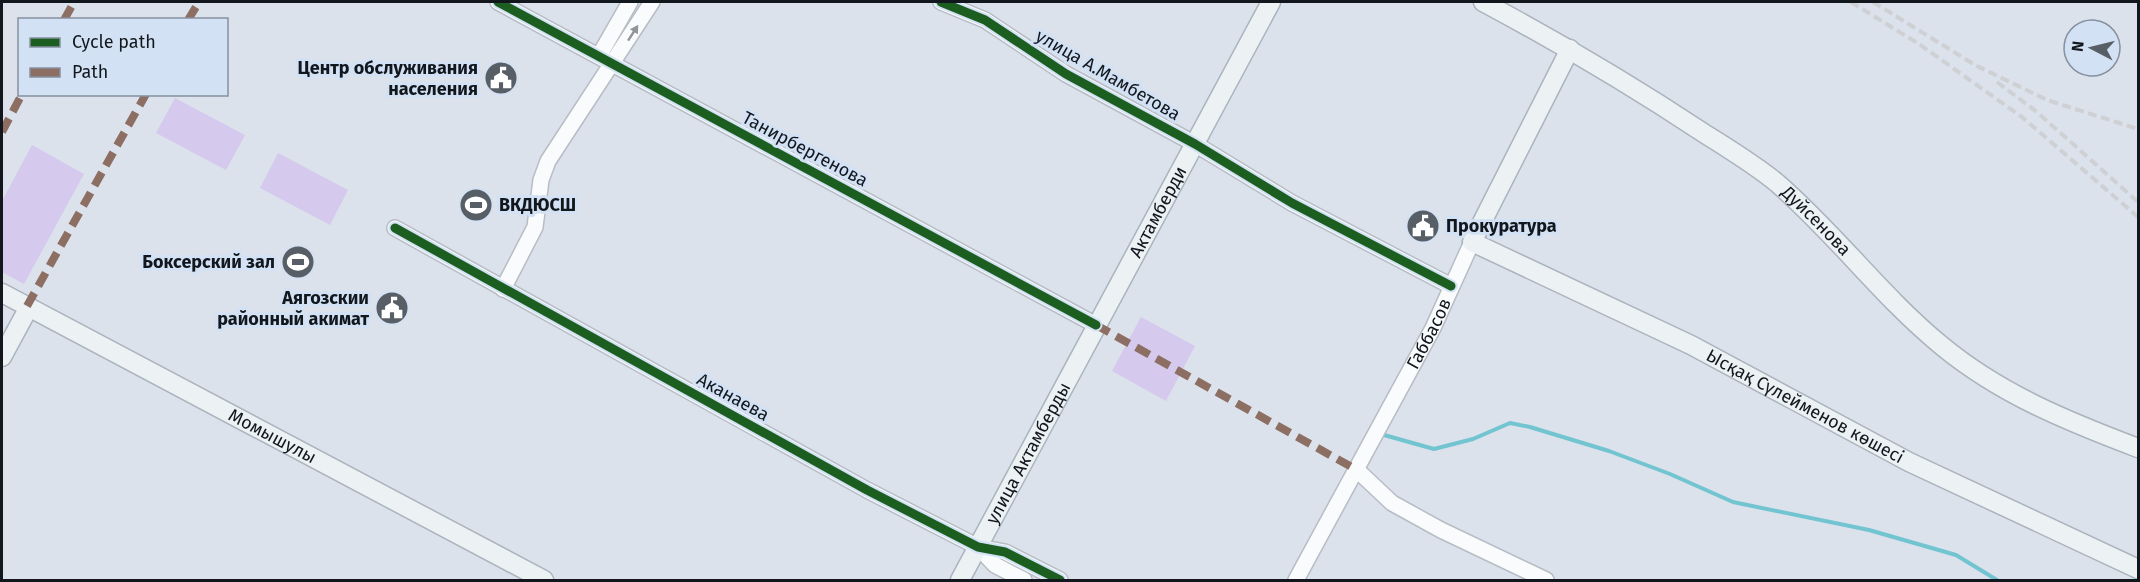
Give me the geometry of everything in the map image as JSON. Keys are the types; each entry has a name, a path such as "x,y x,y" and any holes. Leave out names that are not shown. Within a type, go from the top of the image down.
{"main road":[{"name":"Актамберди","path":"1096,325 1271,2"},
{"name":"Дуйсенова","path":"1483,2 1570,49 1679,117 1776,183 1901,309 1942,346 1988,381 2054,414 2139,448"},
{"name":"Габбасов","path":"1472,242 1570,49"},
{"name":"Ысқақ Сүлейменов көшесі","path":"1472,242 1691,345 1909,462 2139,569"},
{"name":"Момышулы","path":"2,293 544,580"},
{"path":"2,357 29,308"},
{"name":"улица Актамберды","path":"960,580 1096,325"}],"street":[{"name":"Танирбергенова","path":"498,2 1096,325"},
{"path":"503,289 535,227 541,180 548,161 606,60 630,2"},
{"path":"606,60 652,2"},
{"name":"улица А.Мамбетова","path":"941,2 985,20 1066,75 1195,144 1292,203 1451,286"},
{"name":"Аканаева","path":"395,228 867,490 978,547 1005,552 1060,580"},
{"name":"Габбасов","path":"1296,580 1433,328 1472,242"},
{"path":"1357,470 1392,503 1441,530 1546,580"},
{"name":"Аканаева","path":"978,547 995,565 1024,580"}],"shaded area":[{"path":"175,98 245,135 226,170 156,133"},
{"path":"32,145 84,174 24,284 2,272 2,201"},
{"path":"278,153 348,190 330,225 260,188"},
{"path":"1141,317 1195,346 1166,401 1112,371"}],"waterway":[{"path":"1384,435 1434,449 1473,439 1510,423 1530,427 1609,451 1670,474 1733,502 1869,530 1956,555 1997,580"}],"railway":[{"path":"1851,2 1919,44 2022,117 2138,217"},
{"path":"1873,2 1975,65 2047,100 2138,129"},
{"path":"1997,82 2037,112 2138,202"}],"marked path":[{"path":"65,18 74,2"},
{"path":"189,18 199,2"},
{"path":"2,132 21,96"},
{"path":"27,306 145,96"},
{"path":"1096,325 1357,470"}],"cycle path":[{"path":"498,2 1096,325"},
{"path":"941,2 985,20 1066,74 1195,144 1292,203 1451,286"},
{"path":"395,228 867,490 978,547 1005,552 1060,580"}],"place":[{"name":"Центр обслуживания населения","path":"501,78"},
{"name":"ВКДЮСШ","path":"476,205"},
{"name":"Прокуратура","path":"1423,226"},
{"name":"Боксерский зал","path":"298,262"},
{"name":"Аягозскии районный акимат","path":"392,308"}]}
